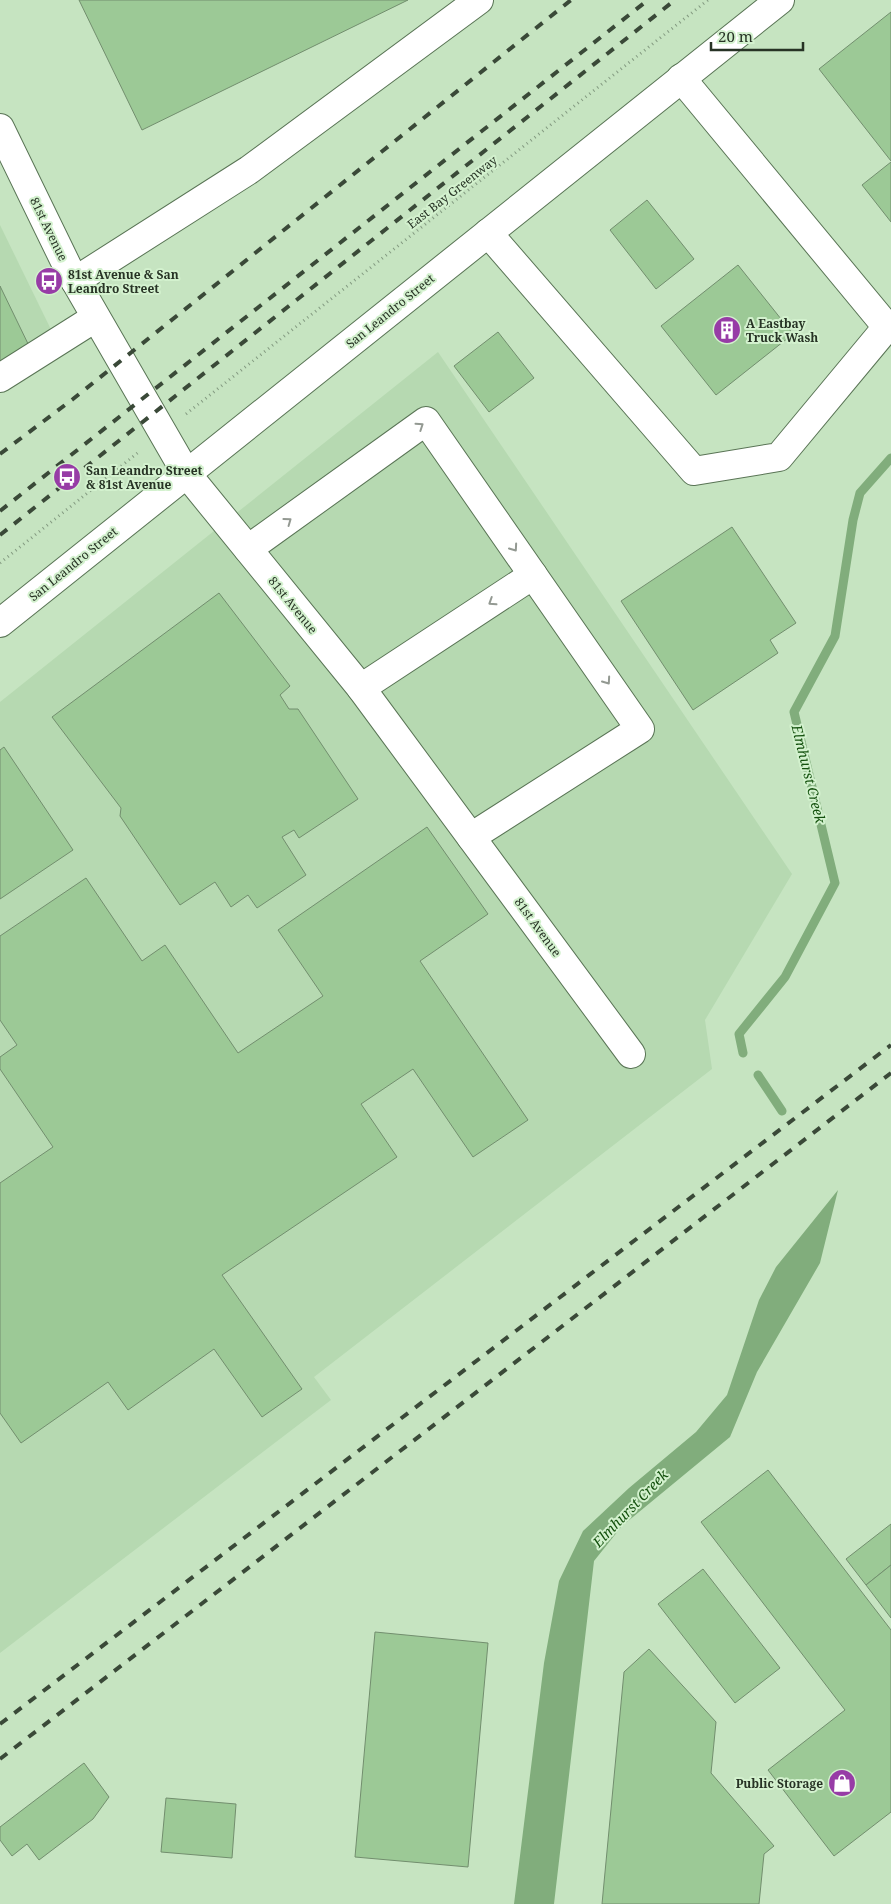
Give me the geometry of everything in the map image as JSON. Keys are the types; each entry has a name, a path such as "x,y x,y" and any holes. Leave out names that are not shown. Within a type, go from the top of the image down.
{"main road":[{"path":"75,281 249,170 478,0"},
{"name":"San Leandro Street","path":"0,623 780,0"},
{"path":"488,233 694,471 779,457 887,327 681,78"},
{"name":"81st Avenue","path":"0,128 75,281 186,473 361,688 632,1054"},
{"path":"0,378 96,318"},
{"path":"248,549 426,421 640,729 471,837"},
{"path":"361,688 533,575"}],"path":[{"name":"East Bay Greenway","path":"207,397 708,0"},
{"path":"0,563 123,465"}],"shaded area":[{"path":"0,225 60,348 0,389"},
{"path":"438,352 792,874 705,1020 712,1069 314,1377 331,1400 0,1653 0,702"}],"water":[{"path":"838,1190 820,1263 757,1372 730,1437 622,1526 594,1561 554,1904 514,1904 544,1663 559,1581 583,1531 629,1488 696,1432 727,1395 759,1300 776,1267"}],"building":[{"path":"79,0 408,0 142,130"},
{"path":"891,12 891,161 819,69"},
{"path":"891,162 891,222 862,185"},
{"path":"647,200 694,259 656,289 610,230"},
{"name":"A Eastbay Truck Wash","path":"738,265 793,334 716,395 661,326"},
{"path":"0,286 32,352 0,367"},
{"path":"498,332 534,378 489,412 454,366"},
{"path":"732,527 796,623 770,640 778,653 693,710 621,601"},
{"path":"219,593 290,686 280,695 289,709 298,709 358,799 299,838 294,830 282,837 306,875 257,908 248,895 231,907 215,882 180,905 120,816 121,808 52,717"},
{"path":"4,747 73,850 0,899 0,750"},
{"path":"427,827 488,914 420,961 528,1120 473,1157 413,1069 361,1104 397,1157 222,1275 302,1389 262,1417 214,1349 128,1410 108,1382 21,1443 0,1413 0,1183 53,1147 0,1069 0,1057 17,1045 0,1020 0,936 86,878 142,961 165,945 238,1053 323,996 278,930"},
{"path":"768,1470 891,1630 891,1812 834,1856 768,1770 845,1710 701,1522"},
{"path":"891,1524 891,1565 866,1585 846,1559"},
{"path":"891,1565 891,1618 866,1585"},
{"path":"703,1569 780,1668 735,1703 658,1604"},
{"path":"375,1632 488,1643 468,1867 355,1857"},
{"path":"649,1649 716,1722 711,1773 774,1846 764,1854 759,1904 602,1904 624,1672"},
{"path":"84,1763 109,1797 93,1819 39,1860 27,1844 12,1856 0,1840 0,1827"},
{"path":"166,1798 236,1804 232,1858 161,1852"}],"waterway":[{"name":"Elmhurst Creek","path":"743,1053 739,1034 785,977 835,883 794,712 835,636 853,520 860,493 891,458"},
{"name":"Elmhurst Creek","path":"758,1075 782,1111"}],"railway":[{"path":"0,454 73,399 571,0"},
{"path":"0,511 648,0"},
{"path":"0,535 675,0"},
{"path":"0,1724 891,1045"},
{"path":"0,1759 891,1073"}],"place":[{"name":"81st Avenue & San Leandro Street","path":"49,281"},
{"name":"A Eastbay Truck Wash","path":"727,330"},
{"name":"San Leandro Street & 81st Avenue","path":"67,477"},
{"name":"Public Storage","path":"842,1783"}]}
